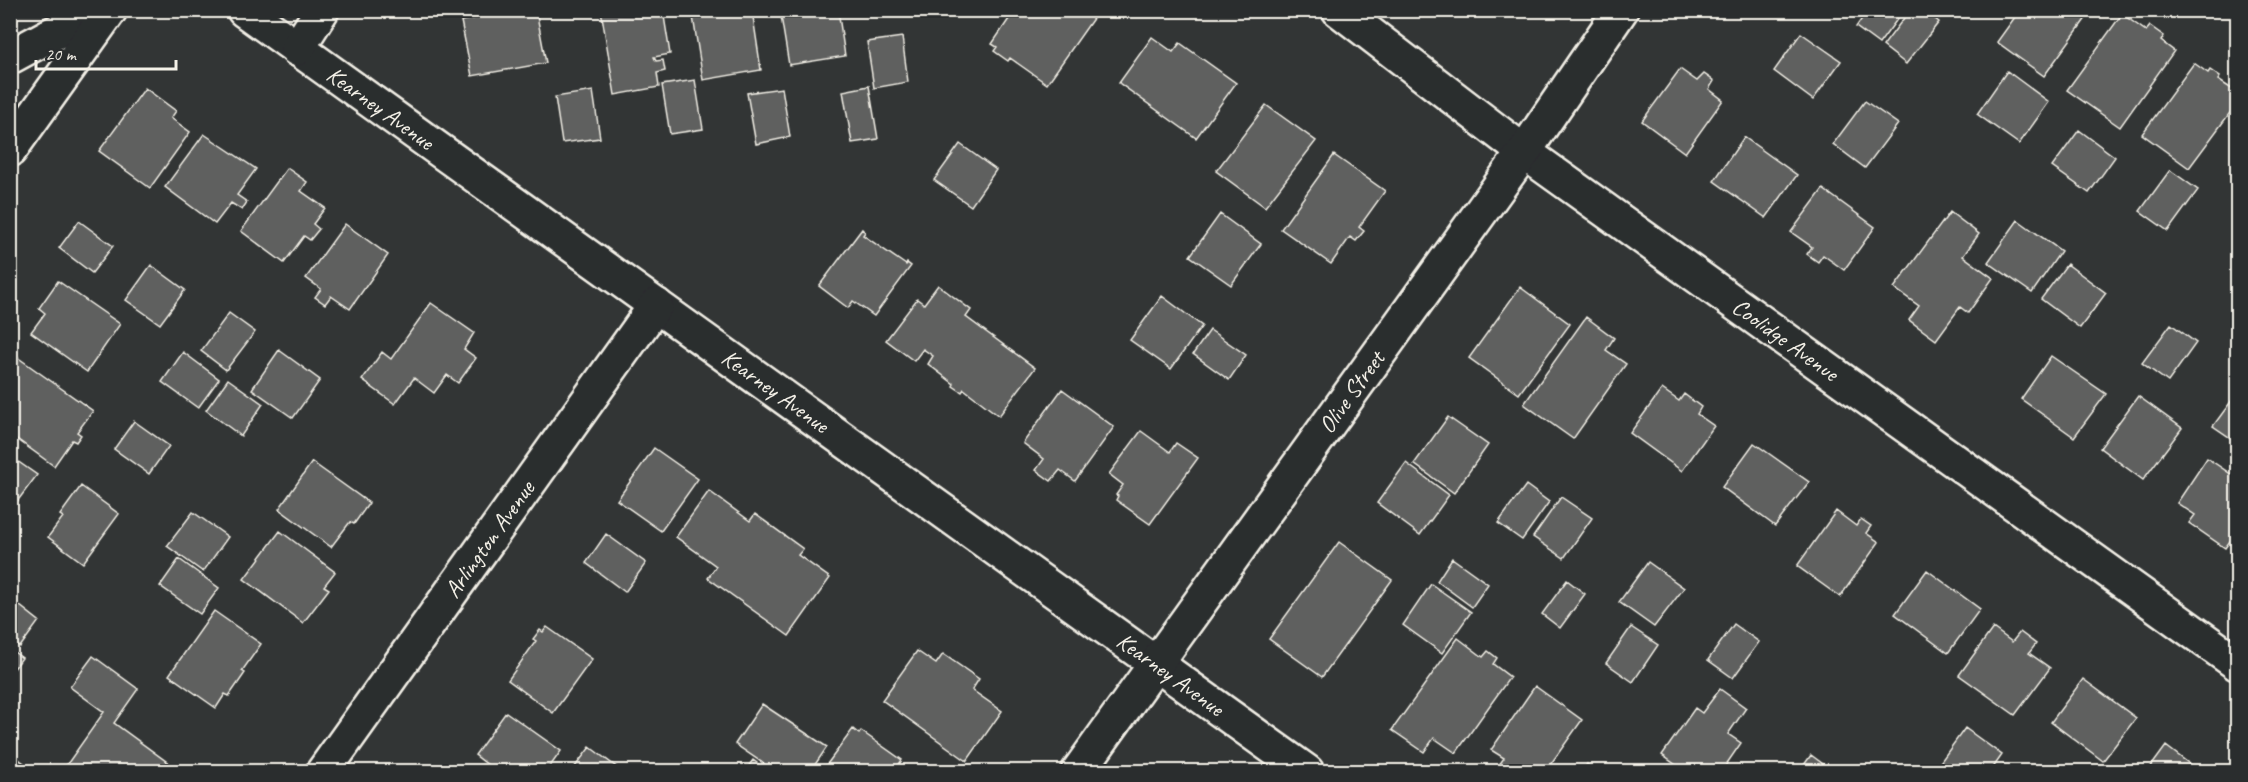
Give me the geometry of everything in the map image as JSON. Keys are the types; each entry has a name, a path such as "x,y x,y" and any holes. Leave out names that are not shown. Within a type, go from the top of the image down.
{"street":[{"path":"10,57 97,10"},
{"path":"10,150 110,10"},
{"name":"Kearney Avenue","path":"244,10 1307,771"},
{"path":"297,50 322,10"},
{"name":"Coolidge Avenue","path":"1339,10 1524,152 2238,664"},
{"name":"Olive Street","path":"1078,771 1524,152 1621,10"},
{"name":"Arlington Avenue","path":"323,771 656,305"}],"building":[{"path":"536,10 546,63 472,76 461,21 487,16 487,14"},
{"path":"601,10 663,10 670,54 654,57 656,61 663,60 665,71 657,73 659,87 615,95"},
{"path":"692,10 752,10 761,70 703,80"},
{"path":"780,10 838,10 845,56 789,65"},
{"path":"1015,10 1099,10 1047,84 1010,58 1008,61 994,51 997,47 992,44"},
{"path":"1868,10 1904,10 1879,44 1856,27"},
{"path":"1910,10 1924,10 1939,22 1906,64 1883,46"},
{"path":"2020,10 2092,10 2044,76 1997,42"},
{"path":"2122,14 2146,31 2150,26 2164,36 2161,41 2174,51 2120,127 2067,90"},
{"path":"1801,33 1841,61 1813,100 1774,71"},
{"path":"902,37 908,82 874,88 867,42"},
{"path":"1152,37 1173,52 1180,43 1236,83 1196,138 1119,83"},
{"path":"2194,63 2208,73 2210,70 2220,77 2218,80 2238,93 2238,102 2189,168 2142,134"},
{"path":"1680,69 1697,81 1704,74 1714,81 1709,89 1723,100 1685,153 1642,121"},
{"path":"2007,71 2049,102 2019,144 1977,114"},
{"path":"695,80 703,129 670,134 662,85"},
{"path":"869,86 878,139 852,143 843,91"},
{"path":"145,88 176,111 171,118 190,132 150,188 99,151"},
{"path":"782,88 790,137 756,144 747,93"},
{"path":"593,91 600,138 562,143 555,97"},
{"path":"1865,101 1898,124 1865,168 1833,144"},
{"path":"1266,105 1316,141 1265,207 1216,171"},
{"path":"2079,130 2115,157 2089,193 2052,167"},
{"path":"204,134 256,169 237,195 247,202 242,210 231,203 215,224 165,187"},
{"path":"1744,137 1797,175 1766,218 1714,181"},
{"path":"960,144 996,170 971,206 934,180"},
{"path":"1334,155 1385,191 1359,227 1364,231 1356,241 1350,237 1331,264 1281,229"},
{"path":"287,168 307,182 301,191 325,208 313,224 319,229 310,240 304,236 284,263 241,231"},
{"path":"2170,170 2198,190 2168,231 2140,211"},
{"path":"1823,189 1875,227 1844,270 1823,255 1818,262 1807,254 1812,247 1791,232"},
{"path":"1950,212 1979,234 1963,256 1993,278 1968,313 1960,307 1936,340 1909,320 1919,306 1894,288"},
{"path":"1220,214 1261,244 1231,285 1190,256"},
{"path":"2018,220 2061,251 2032,293 1988,262"},
{"path":"79,221 113,246 92,273 59,248"},
{"path":"345,224 388,255 350,309 331,296 325,304 315,297 321,289 306,278"},
{"path":"862,229 865,232 863,235 906,265 907,263 911,266 874,316 853,301 848,308 819,286"},
{"path":"2067,264 2106,293 2080,328 2041,299"},
{"path":"151,265 185,290 160,324 126,300"},
{"path":"58,281 120,324 87,372 31,332 45,313 39,308"},
{"path":"938,285 971,310 966,317 1035,368 999,416 964,389 962,392 953,386 954,384 928,364 933,356 923,349 914,361 886,340 917,299 924,304"},
{"path":"1520,287 1570,324 1519,394 1469,358"},
{"path":"1162,296 1202,326 1171,369 1130,340"},
{"path":"431,303 474,333 464,349 476,358 458,383 447,375 434,393 414,378 395,404 362,380 382,352 391,359"},
{"path":"229,313 255,332 226,370 201,351"},
{"path":"1586,317 1614,338 1606,350 1626,364 1573,439 1524,404"},
{"path":"2171,324 2196,343 2168,382 2142,363"},
{"path":"1210,330 1246,355 1229,380 1193,354"},
{"path":"279,350 320,380 293,418 252,389"},
{"path":"10,352 93,411 77,432 81,435 76,442 72,440 54,466 10,434"},
{"path":"183,352 219,379 198,408 162,382"},
{"path":"2051,356 2106,394 2074,437 2021,399"},
{"path":"228,379 263,404 241,436 206,410"},
{"path":"1062,389 1114,427 1075,481 1060,470 1051,481 1036,470 1044,459 1023,443"},
{"path":"1662,389 1679,401 1684,394 1701,407 1697,414 1714,426 1682,471 1630,433"},
{"path":"2238,392 2238,443 2213,426"},
{"path":"2138,396 2182,428 2143,480 2100,448"},
{"path":"1448,417 1488,445 1454,493 1414,464"},
{"path":"134,421 169,446 149,474 114,449"},
{"path":"1141,431 1170,452 1176,443 1198,458 1150,524 1116,500 1118,496 1116,495 1123,485 1109,474"},
{"path":"1754,443 1809,482 1775,526 1722,487"},
{"path":"654,448 698,479 661,531 617,500"},
{"path":"10,456 37,475 10,511"},
{"path":"2207,458 2238,479 2238,530 2225,548 2189,523 2195,515 2177,503"},
{"path":"312,462 369,503 354,524 350,522 331,547 279,509"},
{"path":"1406,463 1449,495 1420,535 1377,503"},
{"path":"1526,485 1549,502 1522,540 1498,523"},
{"path":"81,486 119,514 83,563 48,537 63,517 60,515"},
{"path":"709,491 750,521 755,514 803,549 798,555 830,578 789,636 708,578 716,566 676,537"},
{"path":"1561,497 1592,518 1564,558 1533,537"},
{"path":"1836,511 1856,526 1861,519 1871,526 1866,533 1879,542 1840,597 1797,566"},
{"path":"193,512 228,537 203,572 167,546"},
{"path":"280,531 335,572 324,586 329,589 303,623 244,579"},
{"path":"606,534 646,563 625,592 586,563"},
{"path":"1339,542 1392,580 1322,677 1269,639"},
{"path":"1452,558 1488,584 1472,607 1437,581"},
{"path":"179,559 219,588 200,614 160,586"},
{"path":"1648,562 1684,588 1654,627 1619,602"},
{"path":"1927,570 1980,609 1948,653 1895,614"},
{"path":"1567,580 1585,594 1560,628 1542,614"},
{"path":"1431,584 1471,612 1442,653 1403,625"},
{"path":"10,598 39,621 20,647 10,640"},
{"path":"214,611 261,644 242,671 245,673 229,696 225,694 216,708 169,675"},
{"path":"1734,624 1759,642 1733,678 1708,660"},
{"path":"547,627 592,659 553,713 508,680 536,641 533,639 540,630 543,632"},
{"path":"1631,627 1658,645 1633,682 1606,663"},
{"path":"1993,628 2012,642 2020,632 2036,644 2029,653 2050,668 2015,715 1959,675"},
{"path":"1458,638 1483,657 1488,651 1497,658 1493,664 1510,677 1456,753 1434,738 1424,752 1392,730"},
{"path":"10,649 22,658 10,674"},
{"path":"917,651 936,664 943,654 979,679 972,690 1002,711 967,761 882,700"},
{"path":"93,656 138,689 114,723 181,772 66,772 63,770 104,712 70,687"},
{"path":"2083,679 2136,718 2103,761 2051,722"},
{"path":"1535,686 1582,720 1545,772 1509,772 1499,765 1504,758 1491,750"},
{"path":"1720,689 1746,708 1728,734 1741,743 1721,772 1686,772 1662,755 1695,708 1702,713"},
{"path":"762,704 827,747 810,772 776,772 735,744"},
{"path":"506,712 561,751 546,772 497,772 475,755"},
{"path":"1965,728 2002,755 1990,772 1941,772 1936,768"},
{"path":"853,729 859,734 861,731 902,760 894,772 831,772 825,767"},
{"path":"2166,746 2200,772 2147,772"},
{"path":"590,747 623,772 571,772"},
{"path":"12,754 36,772 10,772"},
{"path":"1811,755 1834,772 1799,772"},
{"path":"753,760 769,772 744,772"},
{"path":"1587,764 1598,772 1581,772"}]}
